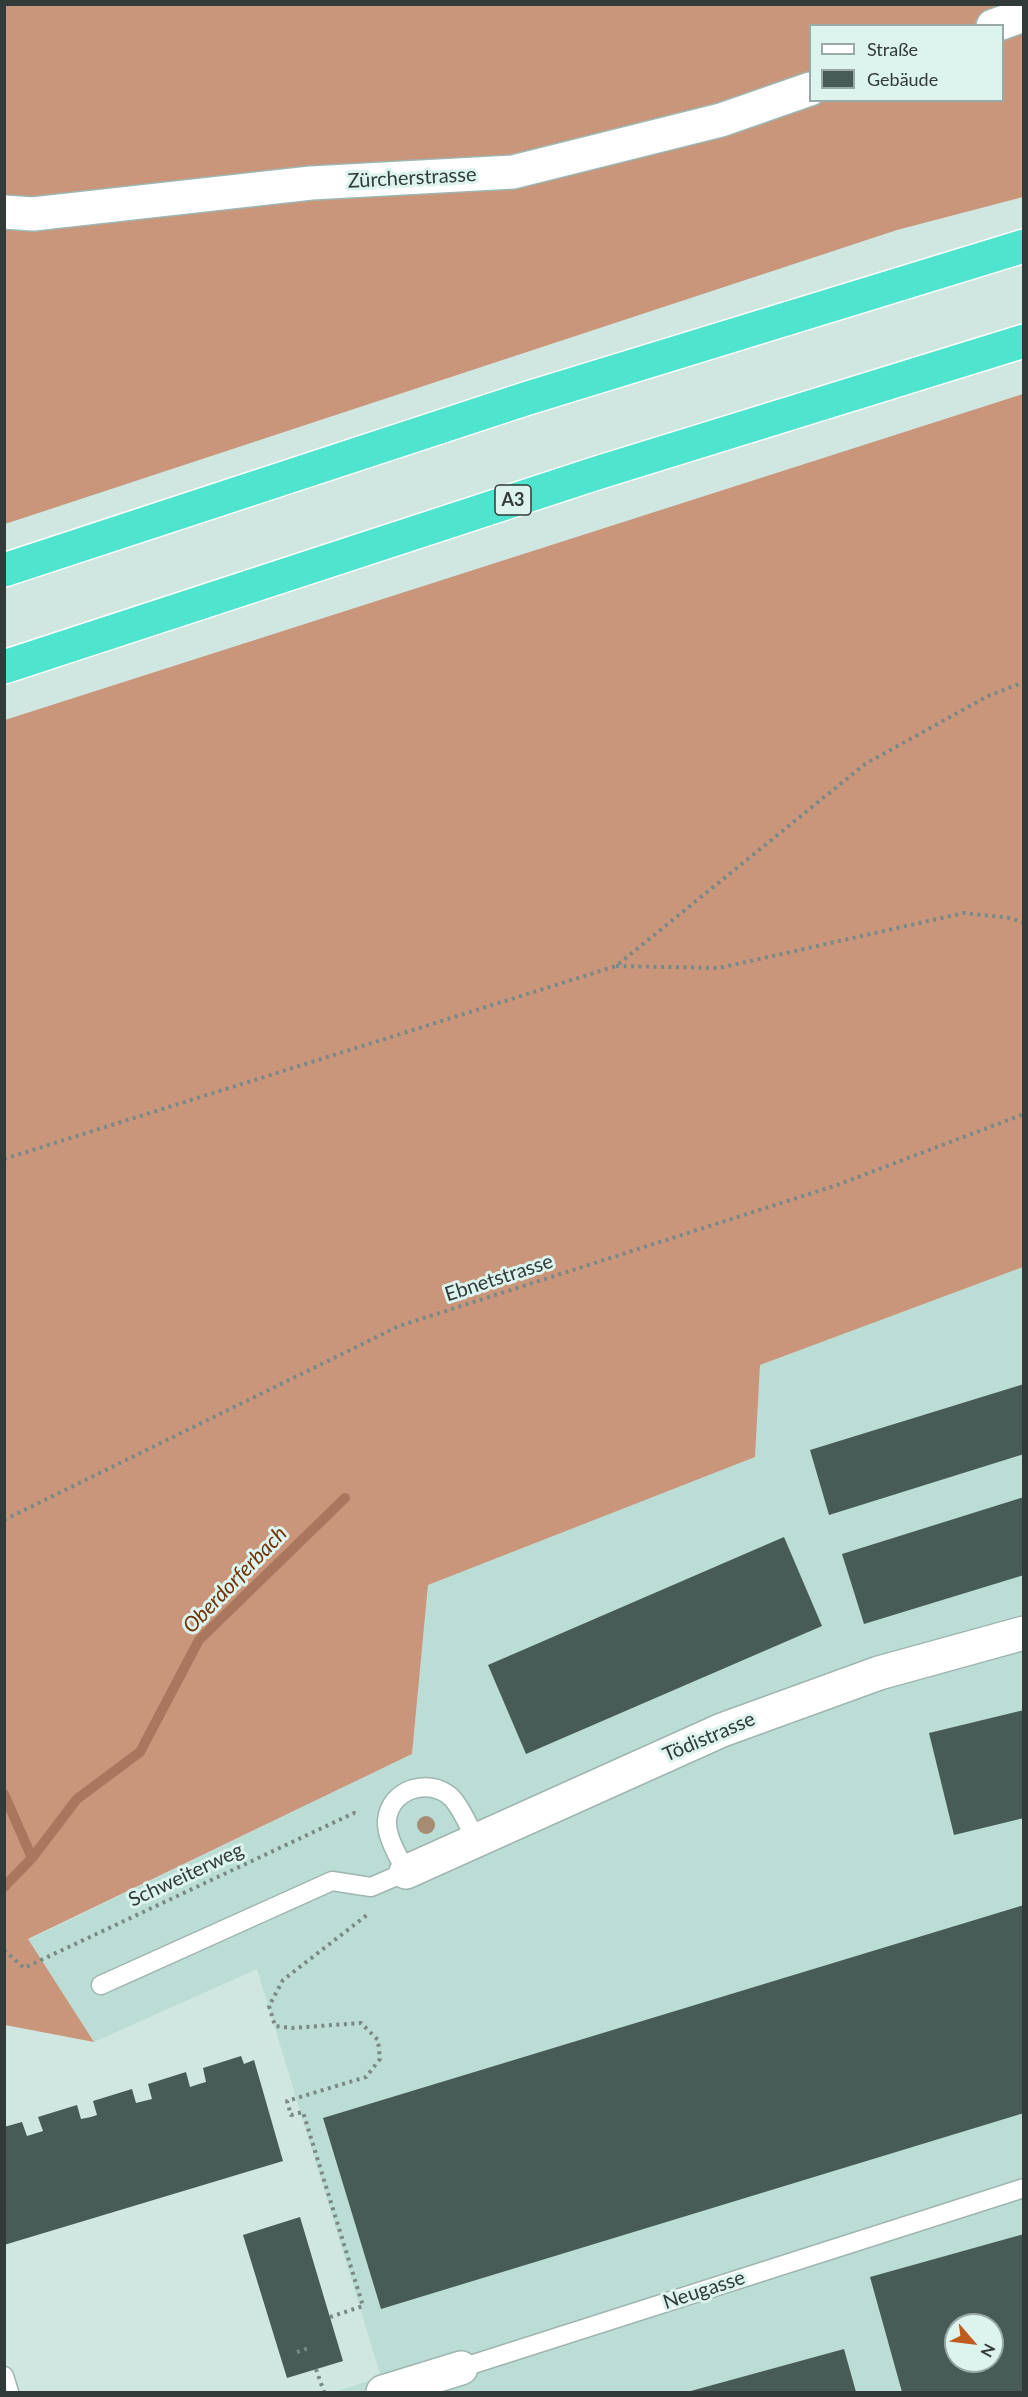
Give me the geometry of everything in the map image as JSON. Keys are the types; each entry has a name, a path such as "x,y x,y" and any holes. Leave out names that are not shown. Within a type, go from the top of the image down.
{"highway":[{"path":"4,570 514,403 1023,246"},
{"name":"A3","path":"4,667 597,473 1023,341"}],"street":[{"path":"998,24 1023,15"},
{"name":"Zürcherstrasse","path":"4,212 33,214 311,183 513,172 721,120 809,89"},
{"name":"Tödistrasse","path":"406,1872 722,1730 802,1699 879,1673 1023,1633"},
{"name":"Neugasse","path":"383,2392 460,2368"}],"lane":[{"path":"101,1985 332,1881 371,1887 406,1872 388,1832 387,1819 392,1806 401,1795 413,1788 427,1786 441,1790 452,1798 477,1841"},
{"name":"Neugasse","path":"460,2368 1023,2188"},
{"path":"4,2376 9,2392"}],"path":[{"path":"616,966 865,764 988,696 1023,682"},
{"path":"4,1159 616,966 719,968 964,913 1011,918 1023,923"},
{"name":"Ebnetstrasse","path":"4,1520 399,1326 837,1185 1023,1114"},
{"name":"Schweiterweg","path":"4,1950 24,1968 354,1813 387,1819"},
{"path":"330,2317 363,2306 303,2112 291,2115 287,2101 366,2077 380,2059 378,2040 361,2023 292,2028 275,2026 269,2006 283,1980 373,1911"},
{"path":"297,2352 309,2348"},
{"path":"316,2369 324,2392"}],"shaded area":[{"path":"4,5 1023,5 1023,197 897,230 5,524"},
{"path":"1023,394 1023,1267 760,1365 755,1457 428,1585 412,1754 28,1939 94,2042 5,2025 5,720"},
{"path":"1023,1267 1023,2392 334,2392 381,2377 257,1969 94,2042 28,1940 412,1754 428,1585 754,1457 760,1365"}],"building":[{"path":"1024,1384 1024,1454 829,1515 810,1450"},
{"path":"1024,1497 1024,1575 864,1624 842,1554"},
{"path":"784,1537 822,1626 526,1754 488,1665"},
{"path":"1024,1710 1024,1818 954,1835 929,1733"},
{"path":"1024,1905 1024,2113 381,2309 323,2118"},
{"path":"241,2056 244,2064 254,2060 283,2161 4,2245 4,2127 22,2122 27,2136 43,2131 38,2117 77,2105 81,2119 91,2117 97,2115 93,2101 132,2089 136,2103 152,2099 148,2084 186,2072 190,2087 206,2082 203,2068"},
{"path":"300,2217 343,2361 287,2378 243,2235"},
{"path":"1024,2234 1024,2392 902,2392 870,2277"},
{"path":"844,2349 856,2392 687,2392"}],"waterway":[{"name":"Oberdorferbach","path":"4,1887 32,1858 77,1799 140,1752 199,1640 345,1498"},
{"path":"4,1794 32,1858"}]}
